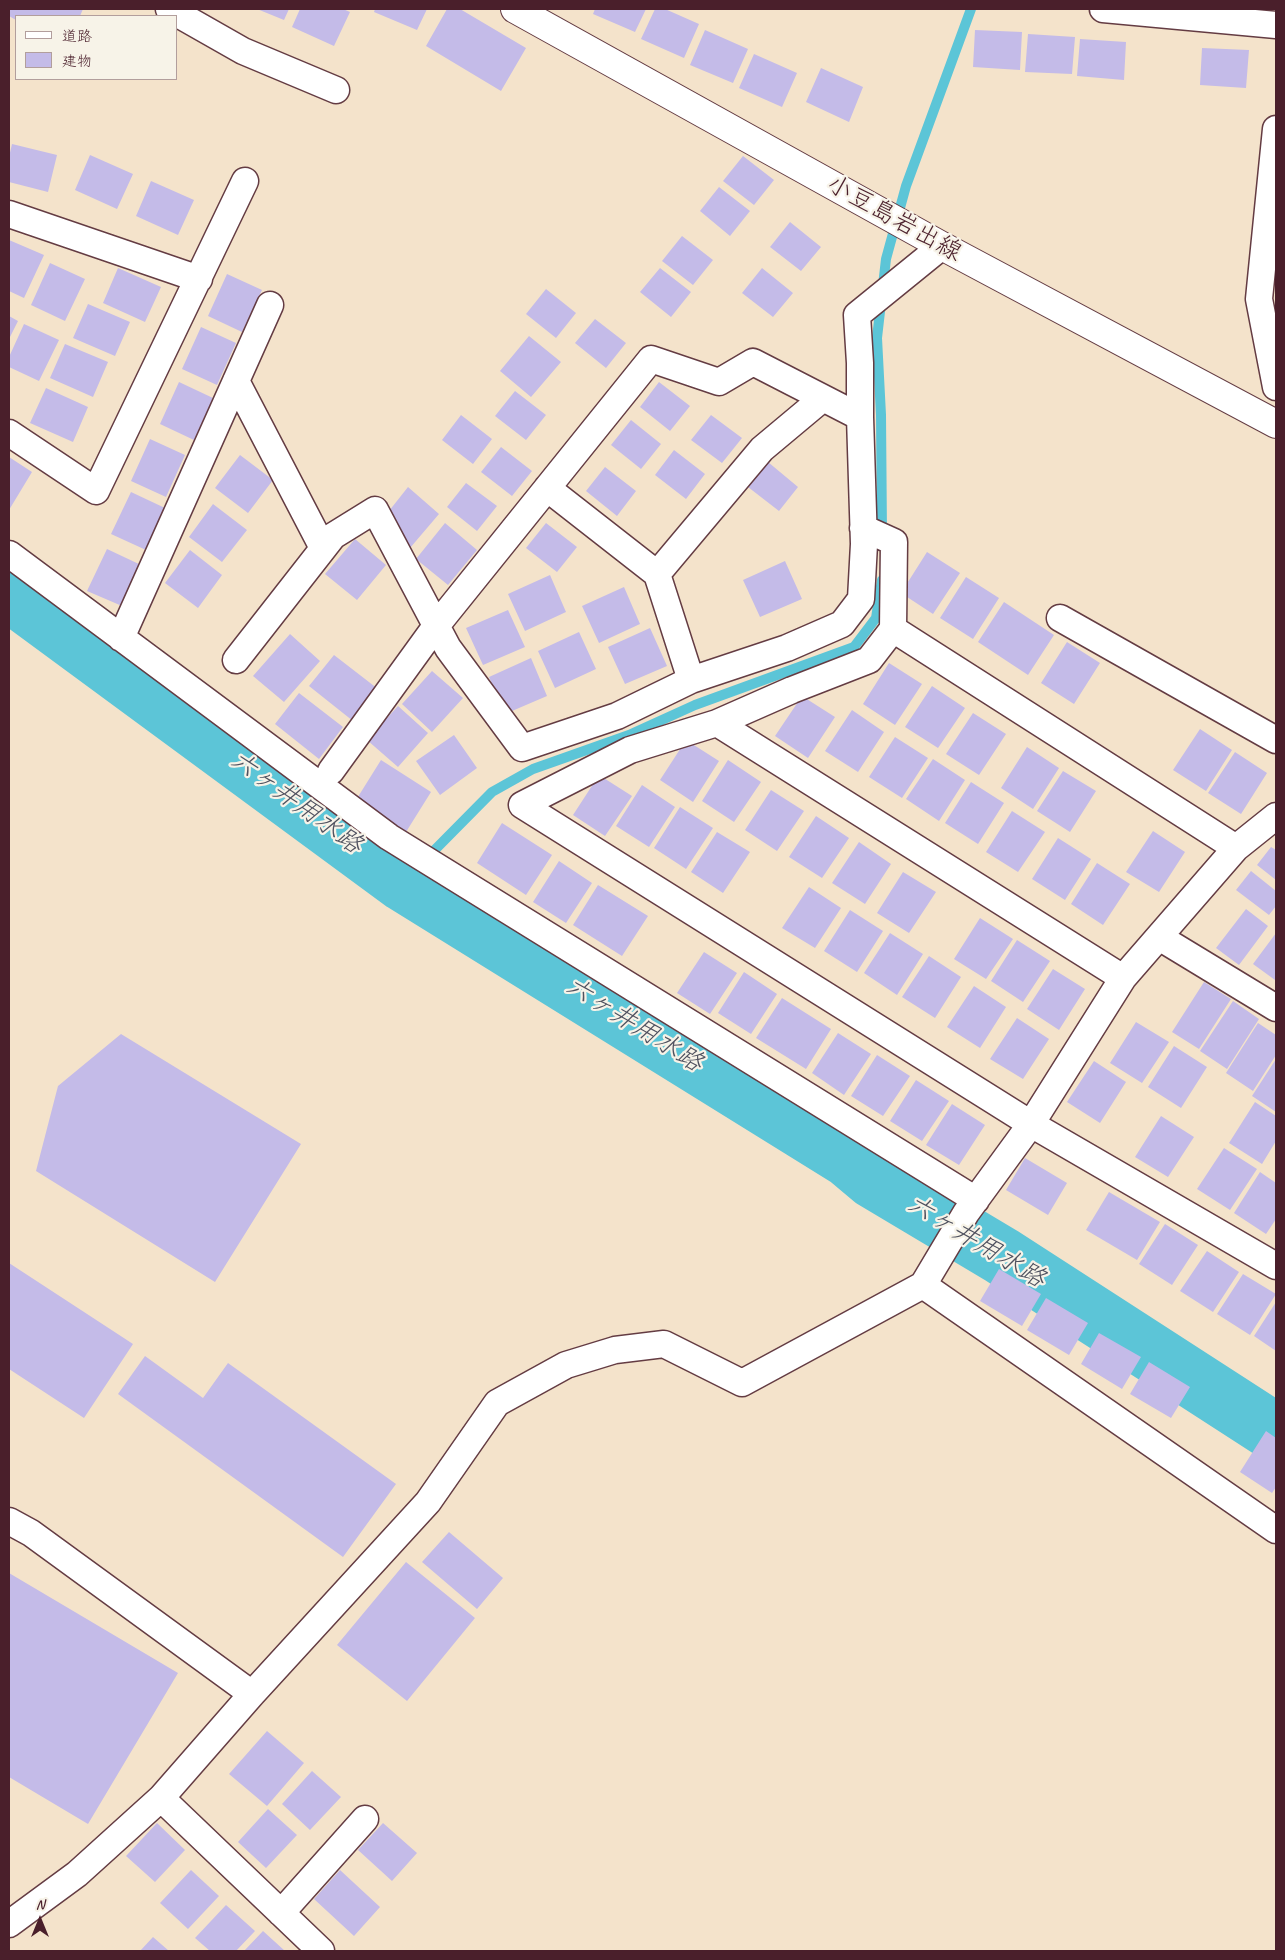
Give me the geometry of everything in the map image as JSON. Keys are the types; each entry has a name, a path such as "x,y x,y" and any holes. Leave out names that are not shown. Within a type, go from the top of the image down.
{"main road":[{"name":"小豆島岩出線","path":"515,9 544,15 942,246 1276,424"}],"street":[{"path":"168,9 243,51 336,90"},
{"path":"1103,9 1276,25"},
{"path":"1276,129 1259,299 1276,387"},
{"path":"9,433 96,491 246,181"},
{"path":"9,214 198,279"},
{"path":"236,660 333,536 376,510 448,648 522,748 617,716 691,680 787,648 842,624 861,599 864,544 857,314 942,246"},
{"path":"121,638 270,305"},
{"path":"331,771 436,626 651,359 719,382 753,362 860,417"},
{"path":"236,381 323,548"},
{"path":"657,574 762,449 823,398"},
{"path":"546,488 657,574 691,680"},
{"path":"863,528 894,542 893,629 869,660 792,690 717,723 630,750 522,805 1031,1124 1276,1266"},
{"path":"9,554 388,837 971,1206"},
{"path":"1060,618 1276,740"},
{"path":"893,629 1236,848"},
{"path":"717,723 1123,978"},
{"path":"9,1924 77,1874 161,1798 252,1694 428,1502 497,1404 566,1365 615,1350 664,1344 742,1383 926,1280 971,1206 1031,1124 1123,978 1236,848 1276,816"},
{"path":"1159,937 1276,1008"},
{"path":"926,1280 1276,1530"},
{"path":"9,1521 31,1533 252,1694"},
{"path":"161,1798 321,1951"},
{"path":"281,1913 365,1819"}],"building":[{"path":"9,9 83,9 80,15 15,15 15,19 9,16"},
{"path":"257,9 289,9 284,20"},
{"path":"300,9 343,9 350,12 334,46 292,27"},
{"path":"375,9 427,9 417,30 374,12"},
{"path":"447,9 460,9 526,48 501,91 426,46"},
{"path":"595,9 646,9 635,32 593,14"},
{"path":"655,9 665,9 699,24 684,58 641,39"},
{"path":"705,30 748,49 733,83 690,65"},
{"path":"975,30 1022,32 1020,70 973,67"},
{"path":"1028,34 1075,37 1072,74 1025,72"},
{"path":"1080,39 1126,42 1124,80 1077,76"},
{"path":"1202,48 1249,50 1246,88 1200,85"},
{"path":"754,54 797,73 782,107 739,88"},
{"path":"821,68 863,87 849,122 806,102"},
{"path":"12,144 57,155 48,192 9,182 9,157"},
{"path":"90,155 133,174 117,209 75,190"},
{"path":"743,156 774,180 754,205 723,181"},
{"path":"151,181 194,200 178,235 136,216"},
{"path":"719,187 750,211 730,236 700,211"},
{"path":"790,222 821,247 801,271 770,247"},
{"path":"682,236 713,260 693,285 662,261"},
{"path":"9,240 44,255 24,298 9,291"},
{"path":"50,263 85,279 65,321 31,305"},
{"path":"118,268 161,287 145,322 103,303"},
{"path":"660,268 691,292 671,317 640,292"},
{"path":"762,268 793,293 773,317 742,293"},
{"path":"227,274 262,290 242,332 208,316"},
{"path":"546,289 576,313 556,338 526,314"},
{"path":"88,304 130,322 115,356 73,338"},
{"path":"9,316 18,321 9,339"},
{"path":"595,319 626,343 606,368 575,343"},
{"path":"24,324 59,340 39,381 9,367 9,357"},
{"path":"201,327 236,343 217,385 182,369"},
{"path":"529,336 561,362 531,397 500,371"},
{"path":"65,344 108,362 93,397 50,378"},
{"path":"179,382 213,398 194,440 160,424"},
{"path":"659,382 690,406 670,431 640,407"},
{"path":"46,388 88,407 73,442 30,423"},
{"path":"515,391 546,415 526,440 495,416"},
{"path":"461,415 492,439 473,464 442,440"},
{"path":"711,415 742,438 722,463 691,440"},
{"path":"631,420 661,444 641,469 611,445"},
{"path":"150,439 185,455 166,497 131,481"},
{"path":"501,447 532,471 512,496 481,472"},
{"path":"674,450 705,474 686,499 655,475"},
{"path":"240,455 273,480 248,513 215,488"},
{"path":"9,457 32,472 9,510"},
{"path":"768,462 798,487 779,511 748,487"},
{"path":"605,467 636,491 617,516 586,491"},
{"path":"466,483 497,506 477,531 447,507"},
{"path":"408,487 439,514 410,548 389,511"},
{"path":"131,492 165,508 146,550 111,534"},
{"path":"213,504 247,530 222,562 189,537"},
{"path":"445,523 477,550 448,585 416,559"},
{"path":"546,523 577,547 557,572 526,548"},
{"path":"355,539 386,565 357,600 325,574"},
{"path":"107,549 141,565 122,606 87,591"},
{"path":"190,550 222,575 198,608 165,583"},
{"path":"927,552 960,573 933,614 901,593"},
{"path":"785,561 802,599 760,617 743,580"},
{"path":"550,575 566,612 525,631 508,594"},
{"path":"966,577 999,598 973,639 940,618"},
{"path":"624,587 640,624 599,643 582,606"},
{"path":"1004,602 1054,635 1028,675 978,642"},
{"path":"508,610 525,647 483,665 466,628"},
{"path":"650,628 667,666 625,684 608,647"},
{"path":"579,632 596,669 555,688 538,651"},
{"path":"290,634 320,661 284,702 253,676"},
{"path":"1067,642 1100,663 1074,704 1041,683"},
{"path":"334,655 378,689 353,721 309,686"},
{"path":"531,658 547,696 505,714 489,677"},
{"path":"889,663 922,684 895,725 863,704"},
{"path":"432,671 463,698 432,732 402,704"},
{"path":"932,686 965,708 938,748 905,727"},
{"path":"299,693 343,727 319,759 275,724"},
{"path":"802,696 835,717 808,758 775,736"},
{"path":"398,706 428,733 398,767 367,740"},
{"path":"852,710 884,732 858,772 825,751"},
{"path":"973,713 1006,734 979,775 946,754"},
{"path":"1200,729 1232,750 1206,791 1173,770"},
{"path":"454,735 477,768 440,795 416,761"},
{"path":"895,737 928,758 902,798 869,777"},
{"path":"686,740 719,761 693,802 660,780"},
{"path":"1027,747 1059,768 1033,809 1001,788"},
{"path":"1235,752 1267,773 1241,814 1208,793"},
{"path":"933,759 965,780 939,821 906,799"},
{"path":"381,760 431,792 406,832 356,800"},
{"path":"728,760 761,782 734,822 702,801"},
{"path":"1063,771 1096,791 1070,832 1037,811"},
{"path":"599,775 632,796 605,836 573,815"},
{"path":"971,782 1004,803 978,844 945,823"},
{"path":"642,785 675,807 649,847 616,826"},
{"path":"771,790 804,811 777,851 745,830"},
{"path":"680,807 713,828 686,869 654,848"},
{"path":"1012,811 1045,832 1018,872 986,852"},
{"path":"816,816 849,838 822,878 789,857"},
{"path":"502,823 552,855 526,895 477,863"},
{"path":"1153,831 1185,852 1159,892 1126,872"},
{"path":"717,832 750,852 723,893 691,872"},
{"path":"1058,838 1091,859 1065,900 1032,879"},
{"path":"859,842 891,864 865,904 832,883"},
{"path":"1271,847 1276,850 1276,880 1257,865"},
{"path":"559,861 592,883 566,923 533,902"},
{"path":"1097,863 1130,884 1103,925 1071,904"},
{"path":"1251,871 1276,891 1276,906 1269,915 1236,890"},
{"path":"903,872 936,892 909,933 877,913"},
{"path":"598,885 648,916 622,956 573,925"},
{"path":"809,887 841,908 815,948 782,928"},
{"path":"1246,909 1268,926 1239,965 1216,948"},
{"path":"850,910 883,931 857,972 824,951"},
{"path":"980,918 1013,939 986,979 954,959"},
{"path":"890,933 923,954 897,995 864,973"},
{"path":"1276,933 1276,978 1275,980 1253,964"},
{"path":"1017,940 1050,961 1023,1002 991,981"},
{"path":"704,952 737,973 710,1014 677,993"},
{"path":"929,956 961,977 935,1018 902,997"},
{"path":"1053,969 1085,989 1059,1030 1027,1009"},
{"path":"744,972 777,994 751,1034 718,1013"},
{"path":"1204,982 1231,999 1199,1049 1172,1032"},
{"path":"974,986 1006,1007 980,1048 947,1027"},
{"path":"782,998 831,1029 806,1069 756,1038"},
{"path":"1233,1001 1259,1019 1227,1069 1200,1051"},
{"path":"1017,1018 1049,1039 1023,1079 990,1059"},
{"path":"1136,1022 1169,1042 1142,1083 1110,1063"},
{"path":"1258,1023 1276,1035 1276,1055 1253,1091 1226,1073"},
{"path":"838,1033 871,1054 844,1095 812,1073"},
{"path":"121,1034 301,1144 215,1282 36,1171 58,1086"},
{"path":"1174,1046 1207,1067 1181,1108 1148,1087"},
{"path":"877,1055 910,1076 883,1116 851,1096"},
{"path":"1276,1059 1276,1112 1252,1096"},
{"path":"1094,1061 1126,1082 1100,1123 1067,1102"},
{"path":"916,1080 949,1101 922,1141 890,1121"},
{"path":"1255,1102 1276,1116 1276,1141 1262,1164 1229,1143"},
{"path":"952,1104 985,1125 959,1165 926,1145"},
{"path":"1161,1116 1194,1137 1168,1177 1135,1157"},
{"path":"1224,1148 1257,1169 1230,1210 1197,1189"},
{"path":"1025,1158 1067,1183 1048,1215 1006,1190"},
{"path":"1260,1172 1276,1183 1276,1219 1266,1234 1234,1213"},
{"path":"1109,1192 1160,1222 1137,1260 1086,1230"},
{"path":"1165,1224 1198,1245 1172,1285 1139,1264"},
{"path":"1207,1251 1239,1272 1213,1312 1180,1291"},
{"path":"9,1263 133,1344 84,1418 9,1369"},
{"path":"999,1269 1041,1294 1022,1326 980,1301"},
{"path":"1243,1274 1276,1294 1250,1335 1217,1314"},
{"path":"1046,1298 1088,1323 1069,1355 1027,1330"},
{"path":"1276,1302 1276,1351 1254,1336"},
{"path":"1099,1333 1141,1357 1122,1389 1081,1364"},
{"path":"145,1356 203,1398 228,1363 396,1484 343,1557 118,1394"},
{"path":"1149,1362 1190,1387 1171,1418 1130,1394"},
{"path":"1266,1431 1276,1438 1276,1487 1272,1493 1240,1472"},
{"path":"449,1532 503,1578 477,1609 422,1562"},
{"path":"406,1562 475,1618 407,1701 337,1645"},
{"path":"9,1573 178,1673 88,1824 9,1777"},
{"path":"267,1731 304,1763 267,1806 229,1774"},
{"path":"312,1771 341,1797 310,1830 282,1804"},
{"path":"268,1809 297,1835 266,1868 238,1842"},
{"path":"157,1823 185,1850 155,1882 126,1856"},
{"path":"383,1823 417,1853 392,1881 358,1850"},
{"path":"191,1870 219,1896 188,1929 160,1903"},
{"path":"340,1870 380,1907 354,1936 314,1899"},
{"path":"226,1905 255,1931 236,1951 210,1951 195,1938"},
{"path":"263,1931 285,1951 244,1951"},
{"path":"153,1937 169,1951 140,1951"}],"waterway":[{"path":"882,535 881,415 877,338 886,259 906,186 971,9"},
{"path":"403,882 492,792 533,769 629,735 695,705 854,647 876,618 882,580"},
{"name":"六ヶ井用水路","path":"9,592 403,882 848,1158 873,1179 1002,1256 1276,1433"}]}
